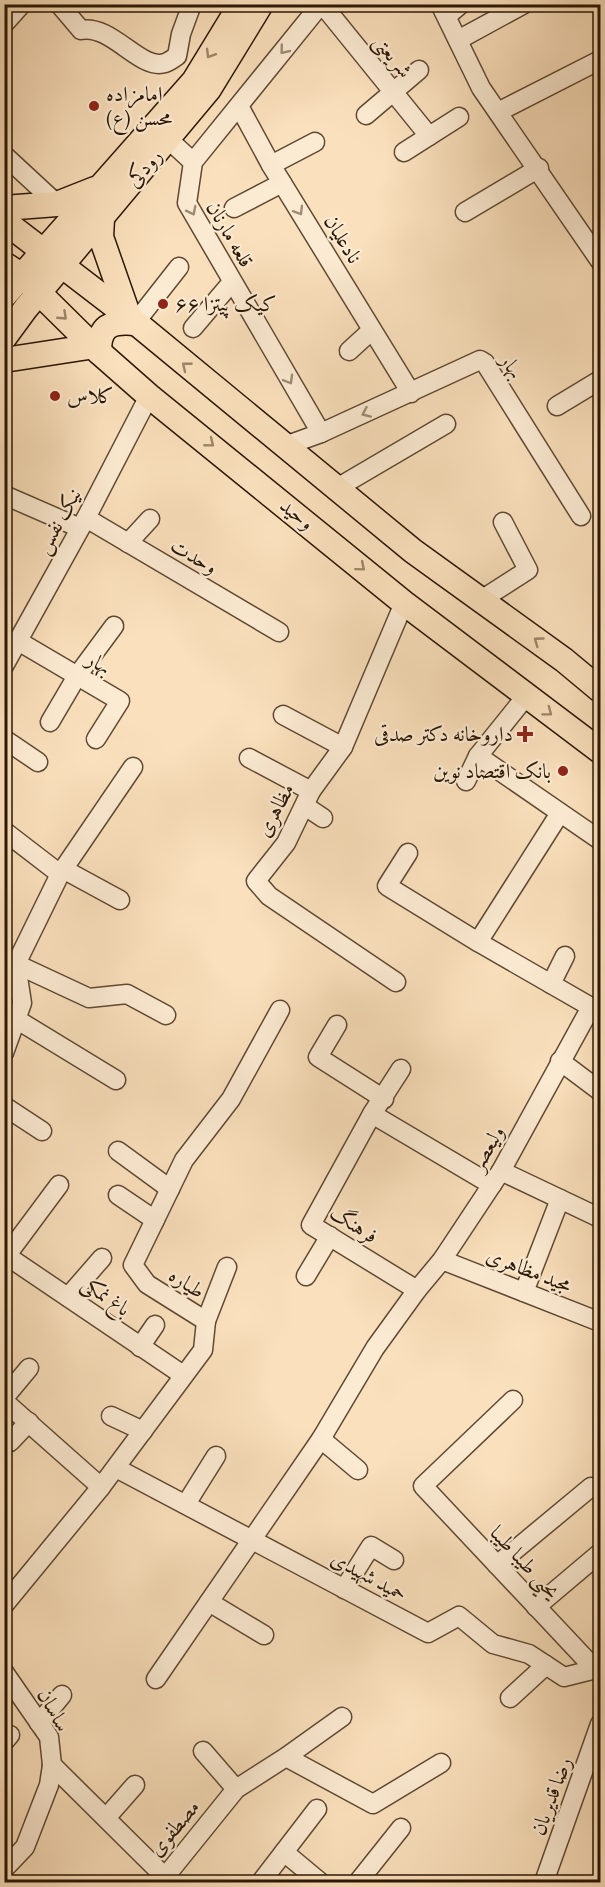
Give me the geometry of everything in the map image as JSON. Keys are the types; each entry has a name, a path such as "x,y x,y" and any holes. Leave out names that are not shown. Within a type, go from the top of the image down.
{"main road":[{"name":"رودکی","path":"4,297 13,270 42,251 194,81 241,4"},
{"name":"رودکی","path":"4,338 135,176 169,140 209,89 261,4"},
{"path":"4,208 57,204 100,187"},
{"path":"102,219 101,237 132,320"},
{"path":"4,221 132,320 413,551 564,660 600,690"},
{"name":"وحید","path":"13,270 149,396 404,603 600,752"},
{"path":"4,360 97,349 99,339 106,328 117,321 132,320"}],"street":[{"path":"4,24 21,4"},
{"path":"61,5 81,30 91,28 109,35 154,64 165,63 177,56 180,34 192,4"},
{"path":"169,140 193,162 322,4"},
{"name":"شریعتی","path":"322,4 429,136"},
{"path":"461,4 443,10 481,88 600,261"},
{"path":"459,40 524,4"},
{"path":"498,112 600,60"},
{"path":"366,115 392,90 419,70"},
{"name":"نادعلیان","path":"239,106 271,165 411,393"},
{"path":"404,152 459,117"},
{"path":"271,165 315,142"},
{"path":"4,154 57,204"},
{"name":"قلعه مارنان","path":"193,162 187,203 321,433"},
{"path":"465,212 538,168"},
{"path":"234,208 282,183"},
{"path":"132,320 179,267"},
{"path":"193,328 232,282"},
{"path":"349,351 372,330"},
{"name":"بهار","path":"321,433 480,360 485,363 581,516"},
{"path":"556,406 600,380"},
{"name":"نیک نفس","path":"4,666 83,523 149,396"},
{"path":"337,488 446,424"},
{"path":"285,446 321,433"},
{"name":"وحدت","path":"4,495 83,523 128,543 279,632"},
{"path":"128,543 150,519"},
{"path":"482,600 528,570 503,522"},
{"name":"مظاهری","path":"396,981 268,896 256,881 286,843 308,798 343,747 404,603"},
{"path":"50,722 77,676 114,626"},
{"name":"بهار","path":"18,641 120,701 96,739"},
{"path":"466,781 478,756 527,695"},
{"path":"283,715 343,747"},
{"path":"4,740 38,762"},
{"path":"478,756 600,840"},
{"path":"249,759 308,798 323,818"},
{"path":"4,1053 22,1003 16,964 62,871 133,767"},
{"path":"478,942 560,813"},
{"path":"4,831 62,871 120,900"},
{"name":"ولیعصر","path":"156,1679 321,1439 375,1348 442,1260 497,1178 591,1007 387,886 408,853"},
{"path":"551,984 565,956"},
{"path":"16,964 89,998 127,994 166,1016"},
{"name":"طیاره","path":"4,1605 116,1468 203,1350 206,1321 147,1284 133,1265 184,1160 231,1099 280,1010"},
{"path":"16,1019 117,1080"},
{"path":"338,1025 318,1057 384,1099"},
{"path":"560,1061 600,1091"},
{"path":"401,1070 372,1114 497,1178 560,1199 600,1218"},
{"path":"4,1106 42,1131"},
{"name":"فرهنگ","path":"372,1114 311,1225 417,1290"},
{"path":"118,1151 170,1189"},
{"path":"5,1256 59,1185"},
{"path":"118,1195 155,1220"},
{"path":"524,1292 560,1199"},
{"path":"306,1276 330,1236"},
{"name":"باغ نمکی","path":"5,1256 183,1375"},
{"path":"68,1298 102,1258"},
{"name":"مجید مظاهری","path":"442,1260 600,1322"},
{"path":"206,1321 227,1267"},
{"path":"140,1347 155,1324"},
{"path":"29,1368 4,1400 101,1487"},
{"name":"یحیی طیبا طیبا","path":"513,1400 423,1486 597,1668"},
{"path":"111,1416 143,1431"},
{"path":"10,1442 29,1422"},
{"path":"321,1439 358,1470"},
{"path":"186,1504 216,1456"},
{"name":"حمید شهیدی","path":"116,1468 253,1538 428,1633 459,1616 493,1644 529,1654 564,1677 597,1668"},
{"path":"497,1565 591,1487"},
{"path":"344,1589 371,1546 394,1560"},
{"path":"536,1606 600,1553"},
{"path":"209,1602 264,1635"},
{"path":"510,1698 546,1665"},
{"name":"ساسان","path":"4,1672 49,1737 52,1765 49,1785 25,1847 4,1869"},
{"path":"39,1723 62,1695"},
{"name":"مصطفوی","path":"52,1765 169,1880 236,1789 342,1717"},
{"name":"رضا قدیریان","path":"544,1882 600,1724"},
{"path":"203,1751 236,1789"},
{"path":"286,1757 373,1804 441,1763"},
{"path":"106,1818 135,1785"},
{"path":"261,1882 317,1809"},
{"path":"358,1882 401,1828"},
{"path":"285,1852 320,1882"}],"place":[{"name":"امامزاده محسن (ع)","path":"94,106"},
{"name":"کیک پیتزا ۶۶","path":"163,304"},
{"name":"کلاس","path":"55,396"},
{"name":"داروخانه دکتر صدقی","path":"525,734"},
{"name":"بانک اقتصاد نوین","path":"563,771"}]}
